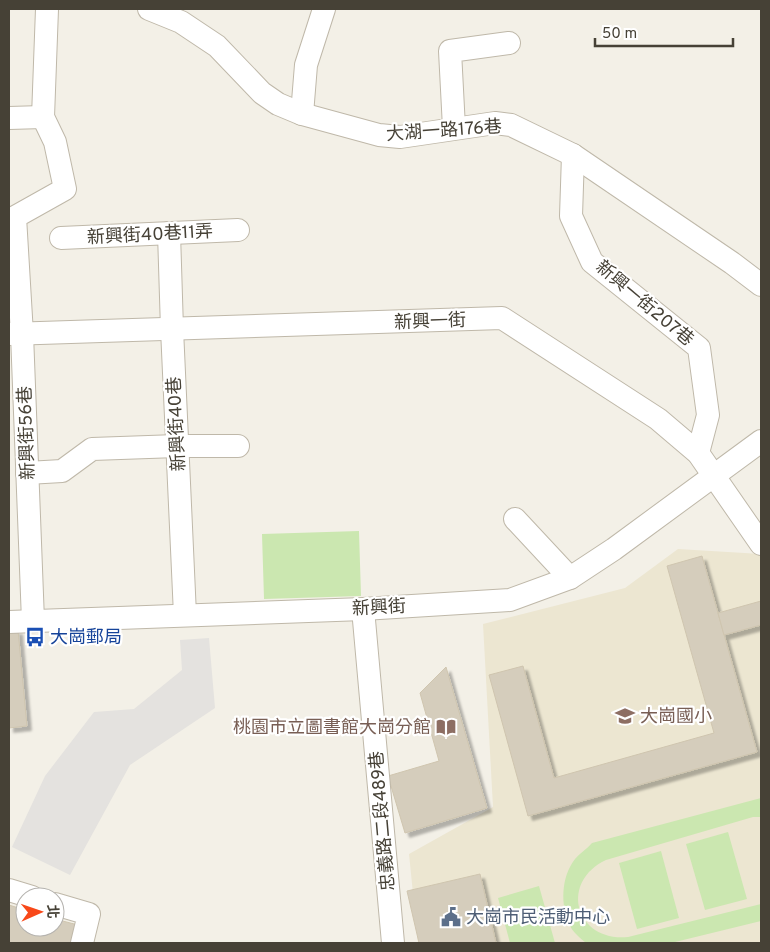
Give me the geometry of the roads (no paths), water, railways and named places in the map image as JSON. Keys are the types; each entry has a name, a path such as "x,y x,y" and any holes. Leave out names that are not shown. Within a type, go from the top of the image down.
{"street":[{"name":"新興街56巷","path":"32,621 27,473 16,334 15,217 65,189 55,142 43,117 47,9"},
{"name":"大湖一路176巷","path":"148,9 181,22 217,46 262,92 278,104 302,114 386,136 400,137 495,123 511,125 573,155 724,257 761,285"},
{"path":"302,114 306,65 324,9"},
{"path":"454,128 450,51 509,43"},
{"path":"9,118 43,117"},
{"name":"新興一街207巷","path":"573,155 571,216 592,262 699,348 708,415 698,453"},
{"name":"新興街40巷11弄","path":"61,238 238,230"},
{"name":"新興街40巷","path":"169,233 185,615"},
{"name":"新興一街","path":"16,334 502,318 658,419 698,453 761,544"},
{"name":"新興街","path":"9,622 363,609 510,600 570,578 614,549 761,441"},
{"path":"27,473 62,471 92,449 238,446"},
{"path":"515,519 570,578"},
{"name":"忠義路二段489巷","path":"363,609 393,943"},
{"path":"65,907 89,914 82,943"}],"place":[{"name":"大崗郵局","path":"35,637"},
{"name":"大崗國小","path":"625,716"},
{"name":"桃園市立圖書館大崗分館","path":"446,727"},
{"name":"大崗市民活動中心","path":"451,917"}]}
